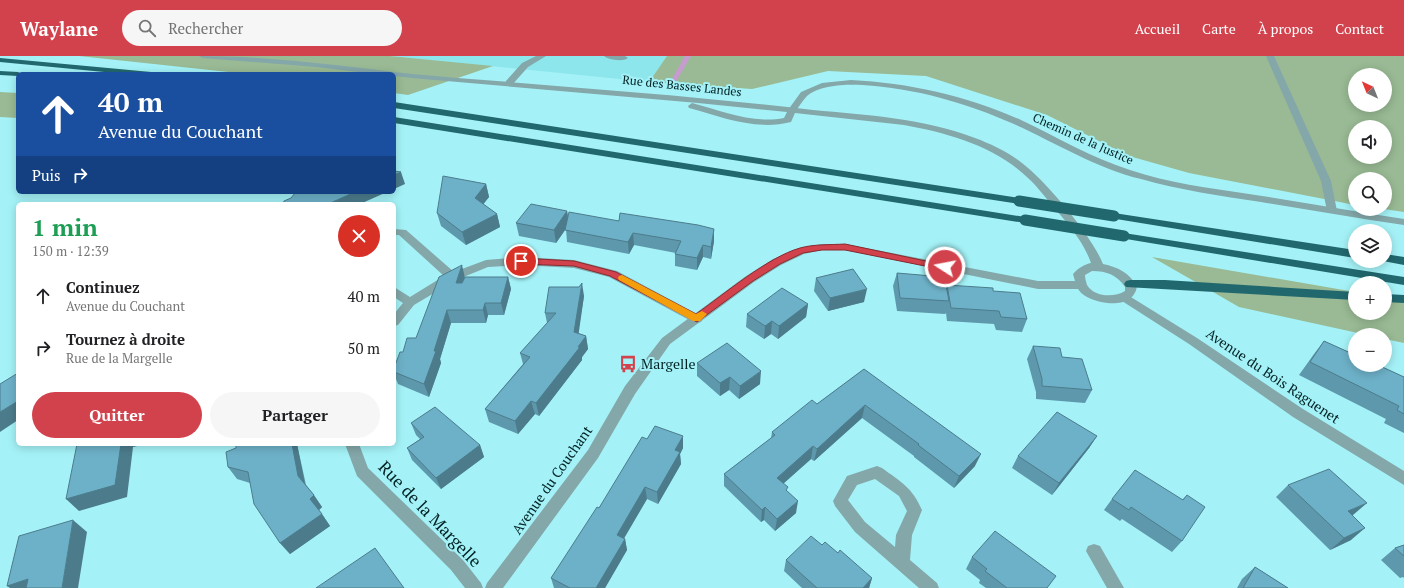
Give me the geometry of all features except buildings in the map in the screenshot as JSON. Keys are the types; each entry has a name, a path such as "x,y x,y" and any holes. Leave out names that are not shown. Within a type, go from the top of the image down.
{"highway":[{"path":"0,60 129,72"},
{"path":"0,73 16,74"},
{"path":"396,105 1348,253"},
{"path":"396,120 1404,281"},
{"path":"1392,259 1404,261"},
{"path":"1130,284 1165,284 1348,296"},
{"path":"1392,298 1404,299"}],"street":[{"name":"Rue des Basses Landes","path":"204,56 317,65 377,72"},
{"path":"509,83 525,65 542,56"},
{"path":"608,56 624,58"},
{"path":"1270,56 1326,181 1332,211"},
{"name":"Rue des Basses Landes","path":"396,74 509,83 792,110 904,122 949,131 989,147 1031,175 1045,190 1089,245 1098,267"},
{"name":"Chemin de la Justice","path":"658,97 757,122 776,124 788,120 797,101 806,90 822,83 840,80 876,81 921,89 949,96 986,109 1114,167 1147,178 1186,187 1404,222"},
{"path":"396,232 402,232 452,277"},
{"name":"Avenue du Couchant","path":"493,588 593,454 630,390 666,341 750,279 777,262 801,251 822,247 845,247 1038,285 1081,285"},
{"path":"396,320 410,302 452,277 486,264 521,261 574,264 613,274 697,319"},
{"path":"1090,267 1110,269 1121,275 1130,284 1130,294 1126,298 1119,300 1102,298 1086,290 1081,285 1079,274 1090,267"},
{"path":"396,292 410,302"},
{"name":"Avenue du Bois Raguenet","path":"1126,298 1194,341 1298,413 1404,479"},
{"name":"Rue de la Margelle","path":"353,446 362,472 457,565 475,588"},
{"path":"902,562 904,535 915,510 904,492 877,472 852,480 840,501 860,527 931,588"},
{"path":"1094,551 1116,588"}],"shaded area":[{"path":"390,56 667,56 649,82"}],"green space":[{"path":"79,56 390,56 493,66 408,95 396,93 396,72 228,72"},
{"path":"667,56 1404,56 1404,212 1392,210 1392,172 1348,172 1348,204 1189,173 1129,156 1047,115 926,76 828,71 752,89 649,82"},
{"path":"0,92 16,93 16,118 0,117"},
{"path":"1152,257 1348,291 1348,320 1392,320 1392,298 1404,301 1404,343 1392,340 1392,328 1348,328 1348,331 1239,307"}],"waterway":[{"path":"672,84 688,56"}],"slow traffic":[{"path":"622,278 697,319 702,314"}],"place":[{"name":"Margelle","path":"628,364"}],"route":[{"path":"521,261 545,261 574,264 613,274 697,319 750,279 777,262 801,251 822,247 845,247 945,267"}]}
